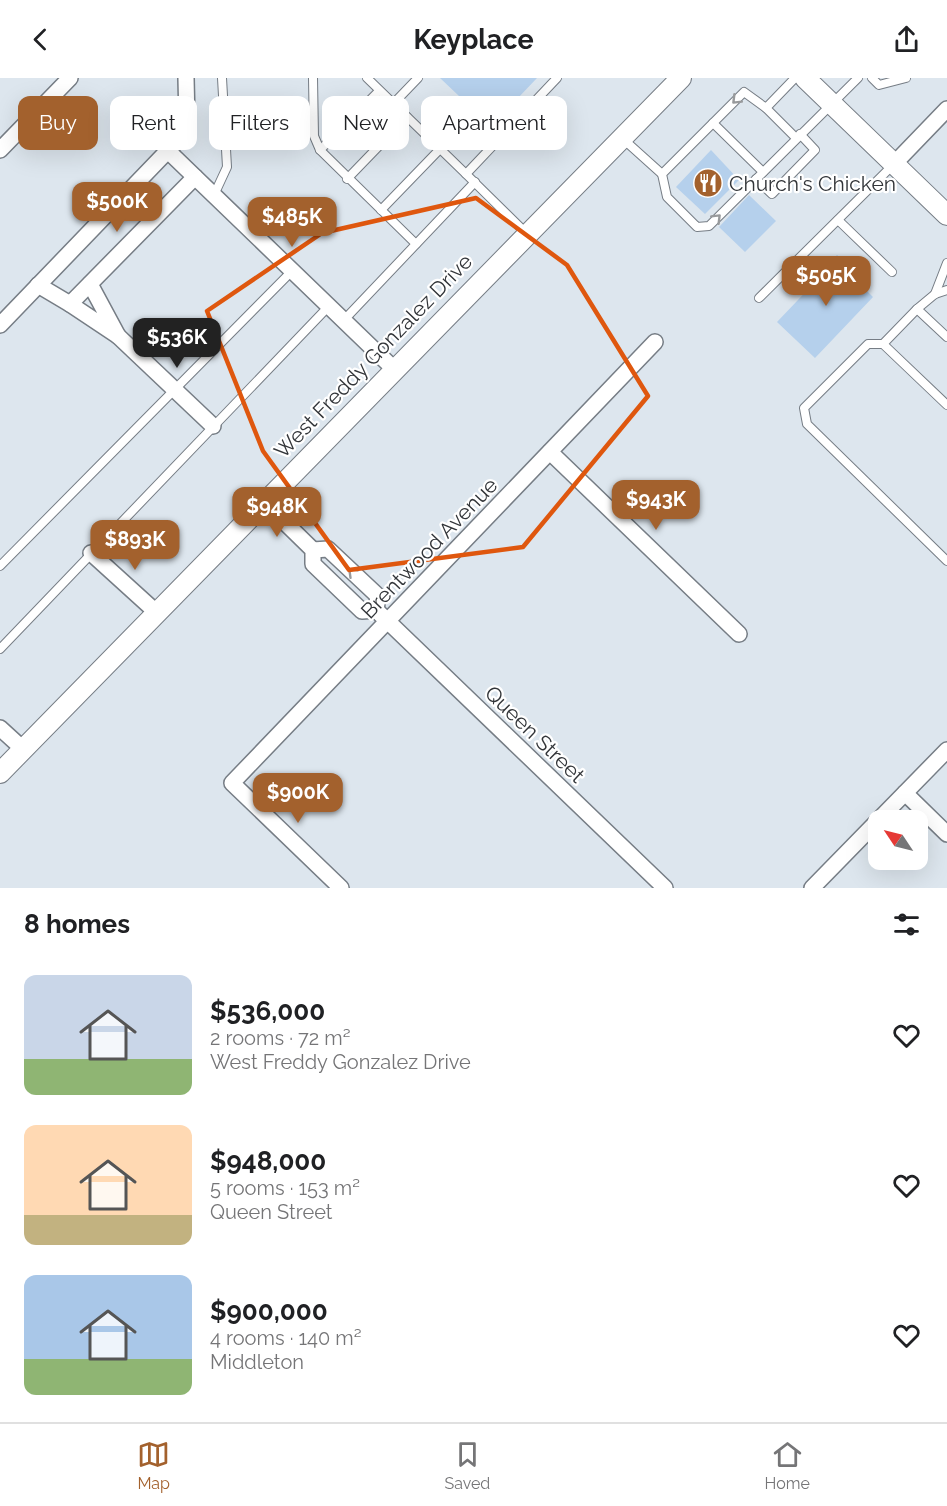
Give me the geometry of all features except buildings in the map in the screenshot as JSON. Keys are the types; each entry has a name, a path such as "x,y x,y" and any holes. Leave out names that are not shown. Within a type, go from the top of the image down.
{"main road":[{"name":"West Freddy Gonzalez Drive","path":"0,772 526,233 681,78"},
{"path":"807,79 947,214"}],"street":[{"path":"0,150 70,78"},
{"path":"186,78 186,96"},
{"path":"894,164 947,109"},
{"path":"0,325 168,150 394,369"},
{"path":"70,304 195,177"},
{"path":"90,284 118,336"},
{"path":"38,285 118,336 213,426"},
{"name":"Brentwood Avenue","path":"340,888 232,783 655,342"},
{"path":"550,452 739,634"},
{"name":"Queen Street","path":"264,502 313,550 313,564 362,611 376,610 388,621 665,888"},
{"name":"Queen Street","path":"313,550 328,549 378,596 376,610"},
{"path":"92,554 156,612"},
{"path":"0,728 23,749"},
{"path":"812,888 947,750"},
{"path":"905,793 947,834"}],"lane":[{"path":"214,195 227,167 222,78"},
{"path":"314,78 315,136 320,150 347,179 417,244"},
{"path":"367,78 385,96"},
{"path":"401,96 418,78"},
{"path":"466,174 557,78"},
{"path":"621,137 662,174 667,197 697,228 709,226 858,78"},
{"path":"872,78 879,85 906,78"},
{"path":"766,108 807,79"},
{"path":"320,150 380,91"},
{"path":"662,174 744,92 815,150 772,194 756,178"},
{"path":"409,119 421,130"},
{"path":"713,123 763,172"},
{"path":"347,179 375,150"},
{"path":"381,210 440,150"},
{"path":"442,150 526,233"},
{"path":"759,298 894,164"},
{"path":"344,320 475,182"},
{"path":"838,220 892,272"},
{"path":"935,294 947,263"},
{"path":"0,566 292,271"},
{"path":"884,344 917,309 935,294 947,290"},
{"path":"0,649 329,306"},
{"path":"917,309 947,337"},
{"path":"947,405 884,344 868,344 804,408 807,424 947,561"}],"highlighted area":[{"path":"476,198 567,265 648,396 523,547 349,570 263,451 207,311 322,233"}],"place":[{"name":"Church's Chicken","path":"708,183"}]}
